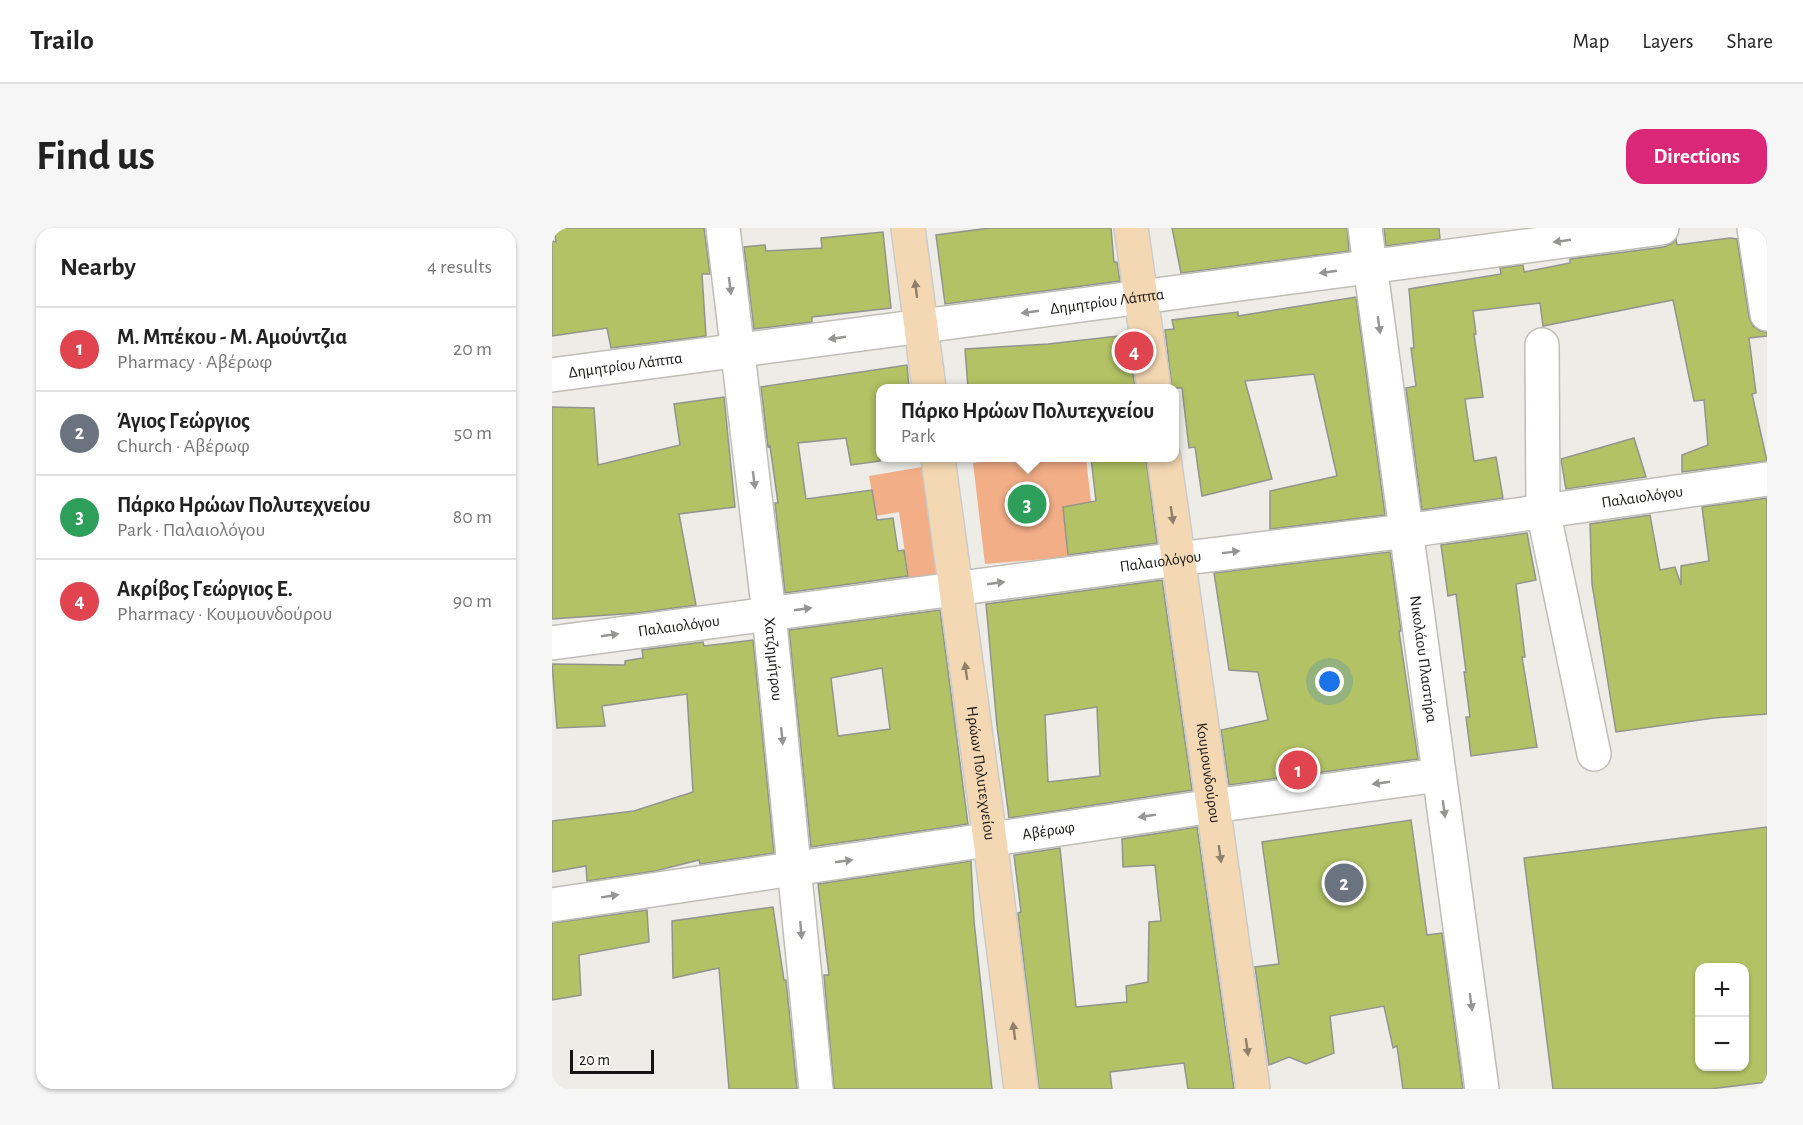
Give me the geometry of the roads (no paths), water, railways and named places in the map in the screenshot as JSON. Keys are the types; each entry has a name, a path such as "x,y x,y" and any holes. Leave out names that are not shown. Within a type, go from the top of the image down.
{"main road":[{"path":"1131,228 1153,384"},
{"path":"912,229 920,326 928,384"},
{"name":"Ηρώων Πολυτεχνείου","path":"939,462 1021,1089"},
{"name":"Κουμουνδούρου","path":"1165,462 1253,1089"}],"street":[{"name":"Χατζημήτρου","path":"723,228 769,614 816,1089"},
{"name":"Νικολάου Πλαστήρα","path":"1365,228 1482,1089"},
{"name":"Δημητρίου Λάππα","path":"552,375 1662,228"},
{"path":"1754,228 1767,314"},
{"path":"1542,345 1543,510 1594,754"},
{"name":"Παλαιολόγου","path":"552,643 1178,559 1406,531 1767,479"},
{"name":"Αβέρωφ","path":"552,905 1213,806 1439,775"}],"place":[{"name":"Ακρίβος Γεώργιος Ε.","path":"1134,351"},
{"name":"Πάρκο Ηρώων Πολυτεχνείου","path":"1027,504"},
{"name":"Μ. Μπέκου - Μ. Αμούντζια","path":"1298,770"},
{"name":"Άγιος Γεώργιος","path":"1344,883"}]}
